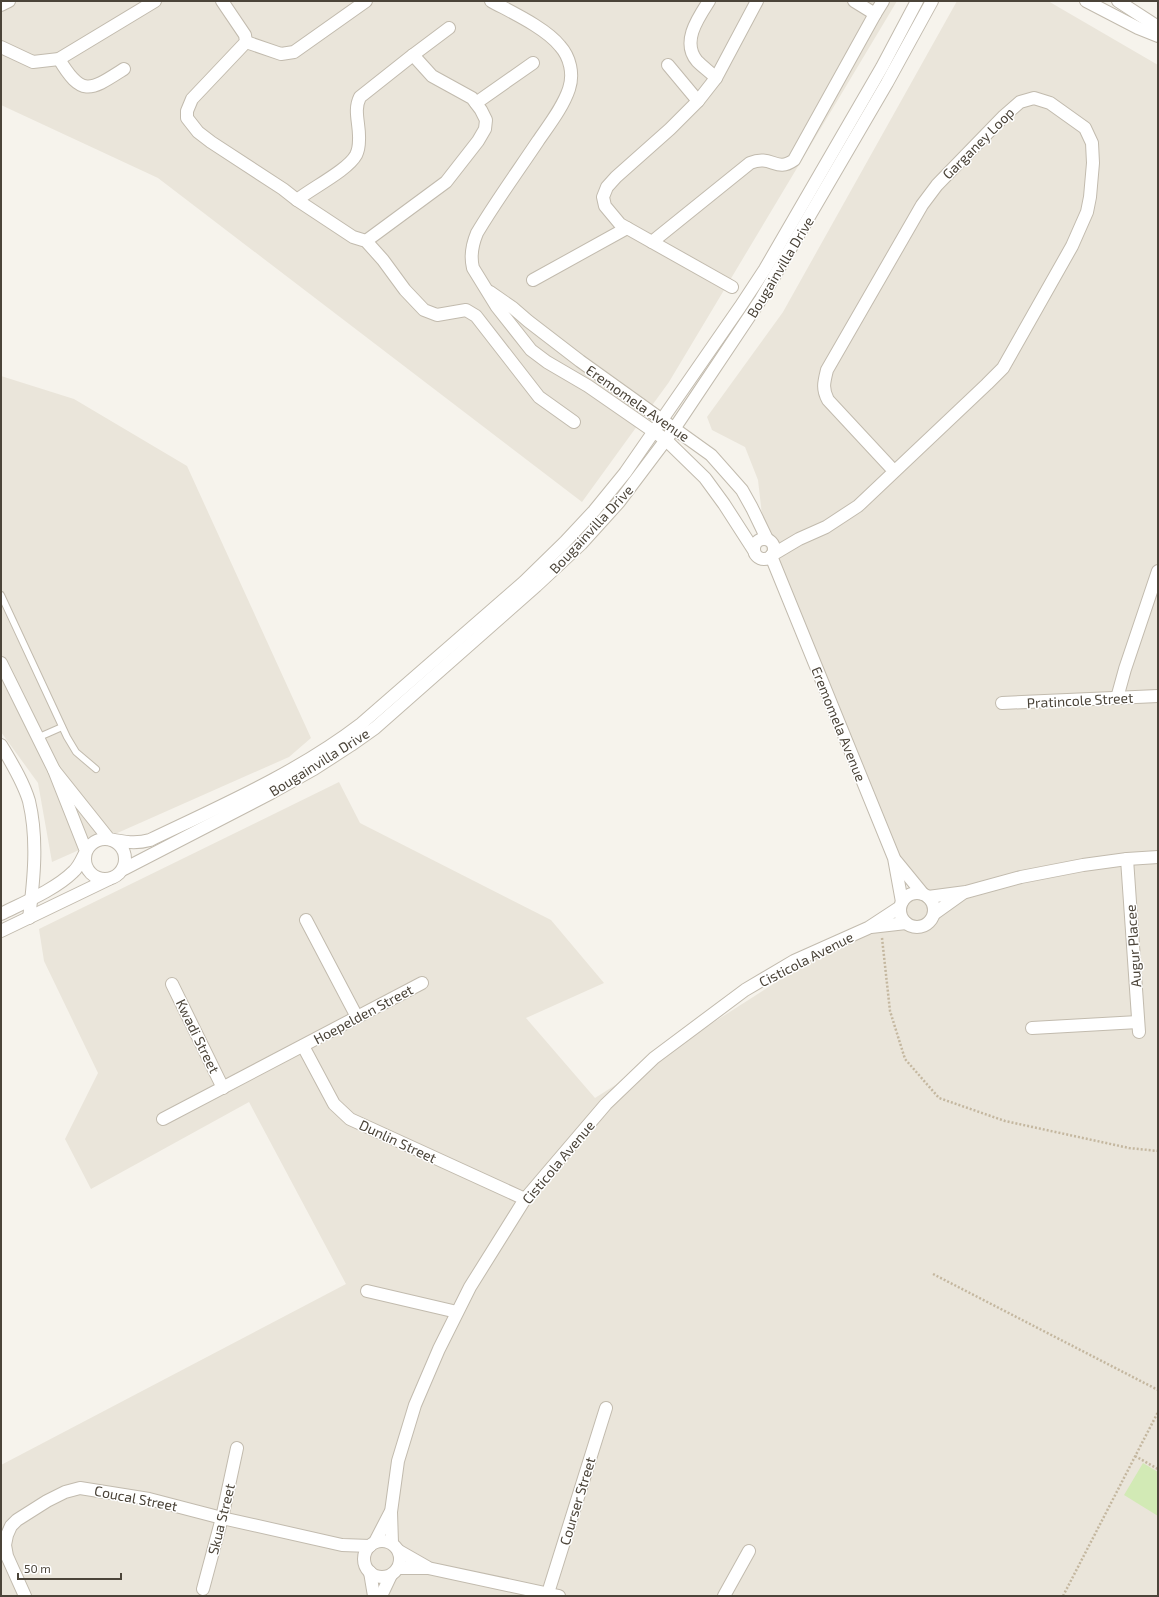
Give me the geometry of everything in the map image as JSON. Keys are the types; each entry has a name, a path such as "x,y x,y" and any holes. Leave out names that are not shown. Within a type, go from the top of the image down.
{"street":[{"path":"1,6 8,1"},
{"path":"1,47 33,62 59,59 155,1"},
{"path":"246,42 281,54 294,52 366,1"},
{"name":"Eremomela Avenue","path":"491,1 537,27 560,45 567,56 572,75 570,88 553,119 483,223 472,243 471,261 473,268 506,319 539,357 588,386 654,431 666,440 705,478 756,553 784,590"},
{"path":"709,1 699,16 691,34 691,44 692,53 697,60 716,78"},
{"path":"732,287 620,224 605,206 603,197 607,187 698,101 716,78 757,1"},
{"path":"854,1 875,14"},
{"path":"652,242 750,163 758,159 770,161 781,166 788,165 794,160 883,1"},
{"name":"Bougainvilla Drive","path":"109,839 127,843 139,843 150,840 259,788 339,741 384,704 524,582 565,542 594,511 625,472 765,269 882,67 917,1"},
{"name":"Bougainvilla Drive","path":"1,931 110,879 124,869 271,793 314,769 352,745 398,708 536,586 581,544 620,502 666,440 761,299 887,83 932,1"},
{"path":"1086,1 1138,28 1158,36"},
{"path":"1118,1 1158,27"},
{"path":"228,3 245,35 246,42"},
{"path":"297,200 349,163 357,154 359,140 356,112 360,97 413,54 449,28"},
{"path":"246,42 192,99 187,111 187,118 198,132 353,237 366,241 383,260 405,290 424,310 437,315 466,310 476,316 539,396 574,422"},
{"path":"366,241 446,182 485,129 486,120 472,98 462,91 432,76 413,54"},
{"path":"59,59 67,73 75,82 86,88 92,88 99,85 124,69"},
{"path":"476,103 533,63"},
{"path":"668,65 698,101"},
{"name":"Garganey Loop","path":"772,556 845,516 858,506 1003,368 1082,225 1087,212 1090,197 1092,143 1085,128 1050,103 1034,98 1020,102 1004,116 937,185 905,235 827,370 823,387 824,393 828,400 894,471"},
{"path":"533,280 627,228"},
{"name":"Eremomela Avenue","path":"486,289 513,308 528,322 580,361 711,455 742,490 768,539"},
{"path":"712,488 729,476"},
{"path":"760,539 768,539 774,544 772,556 763,559 756,553 755,543 760,539"},
{"name":"Garganey Loop","path":"768,539 799,540"},
{"name":"Eremomela Avenue","path":"772,556 784,590 894,858 901,905"},
{"path":"1117,698 1125,669 1158,571"},
{"path":"1,663 54,770 86,852 84,858 88,871 98,878 110,879"},
{"name":"Pratincole Street","path":"1002,703 1158,696"},
{"path":"1,745 14,767 28,800 35,842 32,899 29,918"},
{"path":"54,770 109,839 115,842 123,851 125,860 124,869"},
{"path":"1,914 32,899 74,872 81,863 86,852 96,841 109,839"},
{"name":"Eremomela Avenue","path":"894,858 925,895"},
{"path":"925,895 934,907 934,913 929,923 923,926 911,927 902,918 901,905 911,895 966,892 1028,876 1083,865 1126,859 1158,858"},
{"name":"Augur Placee","path":"1032,1028 1139,1027 1126,859"},
{"path":"934,913 966,892"},
{"name":"Cisticola Avenue","path":"395,1547 391,1512 398,1461 415,1405 439,1348 470,1287 525,1199 606,1104 649,1063 686,1033 745,990 794,961 868,928 901,905"},
{"path":"306,920 357,1017"},
{"name":"Cisticola Avenue","path":"868,928 906,923"},
{"name":"Hoepelden Street","path":"304,1046 422,983"},
{"name":"Kwadi Street","path":"172,984 223,1088"},
{"name":"Kwadi Street","path":"164,1119 304,1046"},
{"name":"Dunlin Street","path":"304,1046 334,1104 350,1119 525,1199"},
{"path":"367,1291 457,1312"},
{"name":"Courser Street","path":"553,1595 606,1408"},
{"name":"Skua Street","path":"203,1589 222,1518 238,1448"},
{"name":"Coucal Street","path":"25,1596 7,1556 5,1545 11,1526 17,1520 65,1492 80,1488 149,1499 222,1518 342,1545 373,1544"},
{"name":"Cisticola Avenue","path":"373,1544 391,1512"},
{"path":"374,1596 367,1567 366,1551 373,1544 386,1542 428,1568"},
{"name":"Coucal Street","path":"342,1545 367,1567"},
{"path":"381,1596 400,1562 395,1547"},
{"path":"724,1596 749,1551"},
{"path":"367,1567 380,1577 395,1571 428,1568 553,1595"}],"lane":[{"path":"1,595 62,727 76,752 96,769"},
{"path":"37,738 62,727"}],"path":[{"path":"880,926 890,1011 905,1059 939,1098 1004,1121 1129,1148 1158,1151"},
{"path":"933,1274 1158,1390"},
{"path":"1063,1596 1158,1412"},
{"path":"1135,1456 1158,1469"}],"shaded area":[{"path":"1,1 897,1 669,382 582,502 158,178 1,105"},
{"path":"957,1 1048,1 1158,65 1158,1596 1,1596 1,1465 346,1284 249,1102 91,1189 65,1139 98,1073 44,961 39,929 339,782 360,823 551,920 604,983 526,1018 595,1098 916,893 766,550 758,480 745,447 712,430 707,417 783,312"},
{"path":"1,376 74,399 187,466 311,738 289,757 52,862 38,783 1,732"}],"green space":[{"path":"1143,1463 1158,1472 1158,1516 1124,1495"}]}
